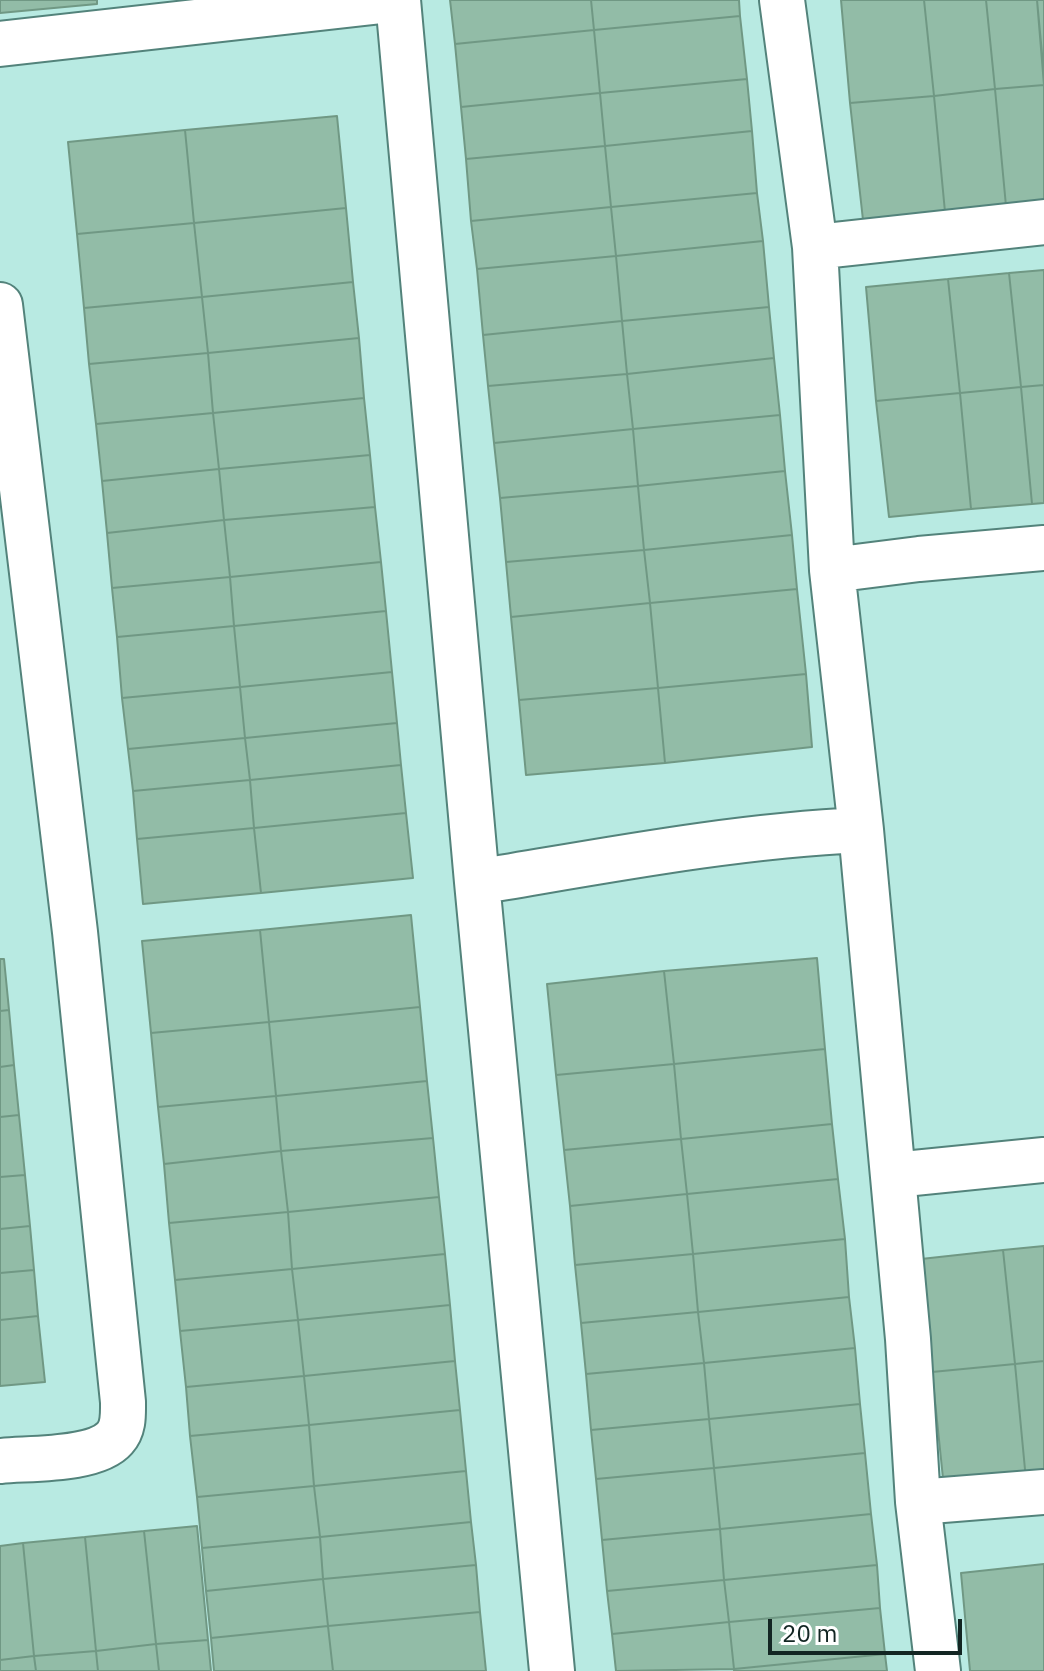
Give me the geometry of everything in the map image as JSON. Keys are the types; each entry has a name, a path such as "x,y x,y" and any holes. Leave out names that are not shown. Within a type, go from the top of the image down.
{"street":[{"path":"0,44 391,0"},
{"path":"398,0 552,1671"},
{"path":"782,0 815,247 832,570 861,830 908,1339 918,1502 938,1671"},
{"path":"815,247 1044,222"},
{"path":"0,305 12,492 75,932 123,1402 123,1423 117,1436 105,1447 89,1453 0,1461"},
{"path":"832,570 1044,548"},
{"path":"477,882 651,853 861,830"},
{"path":"894,1175 1044,1160"},
{"path":"918,1502 1044,1492"}],"building":[{"path":"0,0 97,0 97,4 0,13"},
{"path":"450,0 591,0 594,30 455,44"},
{"path":"591,0 739,0 740,16 594,30"},
{"path":"841,0 924,0 934,96 850,103"},
{"path":"924,0 986,0 995,89 934,96"},
{"path":"986,0 1037,0 1044,85 995,89"},
{"path":"1037,0 1044,0 1044,75"},
{"path":"740,16 747,79 600,93 594,30"},
{"path":"594,30 600,93 461,107 455,44"},
{"path":"747,79 752,131 605,146 600,93"},
{"path":"1044,85 1044,202 1006,206 995,89"},
{"path":"995,89 1006,206 945,212 934,96"},
{"path":"600,93 605,146 466,159 461,107"},
{"path":"934,96 945,212 863,220 850,103"},
{"path":"337,116 346,208 194,223 185,130"},
{"path":"185,130 194,223 77,234 68,142"},
{"path":"752,131 757,193 611,207 605,146"},
{"path":"605,146 611,207 471,221 466,159"},
{"path":"757,193 763,241 616,256 611,207"},
{"path":"611,207 616,256 477,269 471,221"},
{"path":"346,208 353,282 202,297 194,223"},
{"path":"194,223 202,297 84,308 77,234"},
{"path":"763,241 769,307 622,321 616,256"},
{"path":"616,256 622,321 483,335 477,269"},
{"path":"1044,270 1044,385 1021,387 1009,273"},
{"path":"1009,273 1021,387 960,393 948,279"},
{"path":"948,279 960,393 876,401 866,287"},
{"path":"353,282 359,338 208,353 202,297"},
{"path":"202,297 208,353 89,364 84,308"},
{"path":"769,307 774,358 627,374 622,321"},
{"path":"622,321 627,374 488,386 483,335"},
{"path":"359,338 364,398 213,413 208,353"},
{"path":"208,353 213,413 96,424 89,364"},
{"path":"774,358 780,415 633,429 627,374"},
{"path":"627,374 633,429 494,443 488,386"},
{"path":"1044,385 1044,503 1032,504 1021,387"},
{"path":"1021,387 1032,504 971,509 960,393"},
{"path":"960,393 971,509 889,517 876,401"},
{"path":"364,398 370,455 219,469 213,413"},
{"path":"213,413 219,469 102,481 96,424"},
{"path":"780,415 785,471 638,486 633,429"},
{"path":"633,429 638,486 500,498 494,443"},
{"path":"370,455 375,507 224,520 219,469"},
{"path":"219,469 224,520 107,533 102,481"},
{"path":"785,471 792,535 644,550 638,486"},
{"path":"638,486 644,550 506,562 500,498"},
{"path":"375,507 381,562 230,577 224,520"},
{"path":"224,520 230,577 112,588 107,533"},
{"path":"792,535 797,589 650,603 644,550"},
{"path":"644,550 650,603 511,617 506,562"},
{"path":"381,562 386,611 234,626 230,577"},
{"path":"230,577 234,626 117,637 112,588"},
{"path":"797,589 806,674 658,688 650,603"},
{"path":"650,603 658,688 519,700 511,617"},
{"path":"386,611 392,672 240,687 234,626"},
{"path":"234,626 240,687 122,698 117,637"},
{"path":"392,672 397,723 245,738 240,687"},
{"path":"806,674 812,747 665,763 658,688"},
{"path":"240,687 245,738 128,749 122,698"},
{"path":"658,688 665,763 526,775 519,700"},
{"path":"397,723 401,765 250,780 245,738"},
{"path":"245,738 250,780 133,791 128,749"},
{"path":"401,765 406,813 254,828 250,780"},
{"path":"250,780 254,828 137,839 133,791"},
{"path":"406,813 413,878 261,893 254,828"},
{"path":"254,828 261,893 143,904 137,839"},
{"path":"411,915 420,1007 269,1022 260,930"},
{"path":"260,930 269,1022 151,1033 142,941"},
{"path":"817,958 825,1049 674,1064 664,971"},
{"path":"0,959 4,959 9,1010 0,1011"},
{"path":"664,971 674,1064 556,1075 547,984"},
{"path":"420,1007 427,1081 276,1096 269,1022"},
{"path":"9,1010 14,1065 0,1067 0,1011"},
{"path":"269,1022 276,1096 158,1107 151,1033"},
{"path":"825,1049 832,1124 681,1139 674,1064"},
{"path":"674,1064 681,1139 564,1150 556,1075"},
{"path":"14,1065 19,1115 0,1117 0,1067"},
{"path":"427,1081 433,1138 281,1151 276,1096"},
{"path":"276,1096 281,1151 164,1164 158,1107"},
{"path":"19,1115 25,1175 0,1177 0,1117"},
{"path":"832,1124 838,1179 687,1194 681,1139"},
{"path":"433,1138 439,1197 288,1212 281,1151"},
{"path":"681,1139 687,1194 570,1206 564,1150"},
{"path":"281,1151 288,1212 169,1223 164,1164"},
{"path":"25,1175 30,1226 0,1229 0,1177"},
{"path":"838,1179 845,1239 693,1254 687,1194"},
{"path":"687,1194 693,1254 575,1265 570,1206"},
{"path":"439,1197 445,1254 292,1269 288,1212"},
{"path":"288,1212 292,1269 175,1280 169,1223"},
{"path":"30,1226 34,1270 0,1273 0,1229"},
{"path":"845,1239 849,1297 698,1312 693,1254"},
{"path":"1044,1246 1044,1361 1015,1364 1003,1250"},
{"path":"1003,1250 1015,1364 932,1372 921,1259"},
{"path":"445,1254 450,1305 298,1320 292,1269"},
{"path":"693,1254 698,1312 581,1323 575,1265"},
{"path":"292,1269 298,1320 180,1331 175,1280"},
{"path":"34,1270 38,1316 0,1320 0,1273"},
{"path":"849,1297 855,1348 704,1363 698,1312"},
{"path":"450,1305 455,1361 304,1376 298,1320"},
{"path":"698,1312 704,1363 586,1374 581,1323"},
{"path":"38,1316 45,1382 0,1386 0,1320"},
{"path":"298,1320 304,1376 186,1387 180,1331"},
{"path":"855,1348 860,1404 709,1419 704,1363"},
{"path":"455,1361 460,1410 309,1425 304,1376"},
{"path":"1044,1361 1044,1479 1026,1480 1015,1364"},
{"path":"704,1363 709,1419 591,1430 586,1374"},
{"path":"1015,1364 1026,1480 944,1488 932,1372"},
{"path":"304,1376 309,1425 190,1436 186,1387"},
{"path":"860,1404 865,1453 714,1468 709,1419"},
{"path":"460,1410 466,1471 314,1486 309,1425"},
{"path":"709,1419 714,1468 596,1479 591,1430"},
{"path":"309,1425 314,1486 197,1497 190,1436"},
{"path":"865,1453 871,1514 720,1529 714,1468"},
{"path":"714,1468 720,1529 602,1540 596,1479"},
{"path":"466,1471 471,1522 320,1537 314,1486"},
{"path":"314,1486 320,1537 202,1548 197,1497"},
{"path":"871,1514 877,1565 724,1580 720,1529"},
{"path":"471,1522 476,1565 323,1579 320,1537"},
{"path":"197,1526 208,1640 156,1644 144,1531"},
{"path":"720,1529 724,1580 607,1591 602,1540"},
{"path":"144,1531 156,1644 96,1651 85,1537"},
{"path":"85,1537 96,1651 34,1656 23,1543"},
{"path":"320,1537 323,1579 206,1591 202,1548"},
{"path":"23,1543 34,1656 0,1660 0,1546"},
{"path":"1044,1564 1044,1671 970,1671 961,1573"},
{"path":"476,1565 480,1612 328,1626 323,1579"},
{"path":"877,1565 880,1608 729,1622 724,1580"},
{"path":"323,1579 328,1626 211,1638 206,1591"},
{"path":"724,1580 729,1622 612,1634 607,1591"},
{"path":"880,1608 885,1654 734,1669 729,1622"},
{"path":"480,1612 486,1671 333,1671 328,1626"},
{"path":"729,1622 734,1669 616,1671 612,1634"},
{"path":"328,1626 333,1671 214,1671 211,1638"},
{"path":"208,1640 211,1671 159,1671 156,1644"},
{"path":"156,1644 159,1671 98,1671 96,1651"},
{"path":"96,1651 98,1671 36,1671 34,1656"},
{"path":"885,1654 887,1671 734,1671 734,1669"},
{"path":"34,1656 36,1671 0,1671 0,1660"}]}
